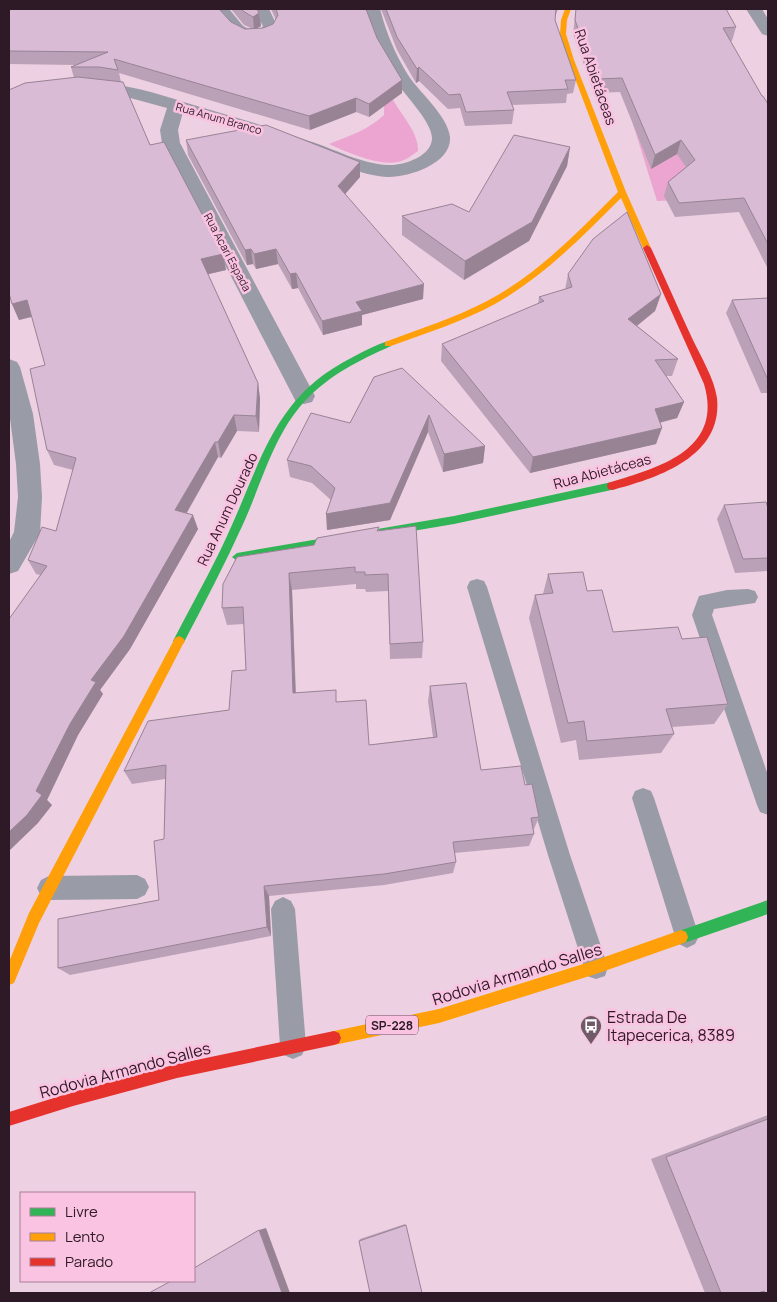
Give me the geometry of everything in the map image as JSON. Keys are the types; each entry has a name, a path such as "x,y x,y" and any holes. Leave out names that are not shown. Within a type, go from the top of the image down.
{"street":[{"path":"220,9 242,34 259,37 266,34 271,26 261,9"},
{"name":"Rua Anum Branco","path":"74,88 130,92 244,124 362,165 389,171 405,170 421,164 433,155 440,146 442,138 437,124 411,92 384,48 375,24 372,9"},
{"name":"Rua Abietáceas","path":"221,560 360,537 550,500 654,475 682,460 698,445 710,427 712,401 704,373 622,192 571,60 563,34 564,20 568,9"},
{"path":"754,9 768,31"},
{"name":"Rua Acari Espada","path":"177,105 169,130 171,143 304,396"},
{"name":"Rua Anum Dourado","path":"9,978 34,918 221,560 274,443 290,413 304,396 326,375 349,363 486,306 526,281 622,192"},
{"path":"9,368 21,414 28,464 30,497 27,533 9,564"},
{"name":"Rodovia Armando Salles","path":"9,1119 176,1070 439,1016 596,967 768,907"}],"lane":[{"path":"477,587 559,855 596,967"},
{"path":"748,597 706,602 702,615 768,805"},
{"path":"643,798 687,936"},
{"path":"49,888 137,887"},
{"path":"283,909 293,1046"}],"shaded area":[{"path":"384,97 392,98 408,123 415,137 418,151 408,158 390,163 363,158 329,144 365,129 384,115"},
{"path":"633,124 696,124 733,198 657,201"}],"building":[{"path":"9,9 219,9 231,22 245,29 263,28 273,24 278,15 276,9 366,9 377,38 402,80 369,104 356,98 309,116 114,59 118,70 99,67 71,67 108,52 9,51"},
{"path":"241,9 257,9 259,13 253,17"},
{"path":"386,9 556,9 555,20 576,80 565,80 568,89 507,92 514,110 466,112 460,94 449,95 419,67 417,69 397,37"},
{"path":"576,9 726,9 736,27 723,28 768,104 768,244 744,198 679,203 668,182 695,160 681,140 655,155 622,78 596,79 575,20"},
{"path":"78,77 123,82 150,145 164,142 223,254 201,259 258,383 256,416 234,415 218,442 215,442 175,510 193,515 124,636 91,680 96,682 70,724 36,791 42,795 27,815 9,832 9,619 47,566 28,560 42,527 56,531 76,458 47,450 30,369 45,365 27,300 12,304 9,293 9,90 25,83"},
{"path":"266,125 360,162 338,186 424,284 356,302 362,311 322,321 296,273 290,274 276,249 254,254 251,249 245,250 186,140"},
{"path":"514,135 570,147 532,222 465,261 402,216 452,204 469,212"},
{"path":"627,212 661,294 628,319 678,359 655,360 684,402 655,409 662,428 533,457 442,344 544,301 539,297 572,287 568,274 593,239"},
{"path":"768,298 768,380 732,300"},
{"path":"402,368 485,446 444,454 429,415 390,503 326,514 335,488 311,466 287,460 311,413 350,423 374,377"},
{"path":"766,502 768,508 768,558 743,559 724,505"},
{"path":"416,526 423,642 390,644 388,574 365,575 365,572 355,572 355,567 289,573 293,693 336,690 336,702 366,700 369,745 437,737 430,686 466,683 481,770 521,766 525,785 532,784 539,817 531,818 534,834 453,842 456,862 384,874 264,886 267,927 58,968 58,919 159,900 154,841 164,839 166,765 124,771 148,721 229,710 232,671 246,670 243,607 222,608 223,584 237,557 314,545 317,538 379,527 377,531"},
{"path":"583,572 587,591 602,590 613,632 678,627 682,639 707,637 728,704 666,709 674,734 587,741 584,721 568,723 535,595 553,593 548,574"},
{"path":"768,1119 768,1293 764,1291 758,1293 721,1293 666,1157"},
{"path":"406,1225 422,1293 370,1293 359,1241"},
{"path":"259,1230 282,1293 149,1293 169,1282 195,1282 195,1267"}],"traffic: fast":[{"path":"179,641 225,551 266,457 291,411 320,381 353,361 388,344"},
{"path":"237,557 454,520 612,486"},
{"path":"681,937 768,907"}],"traffic: slow":[{"path":"568,9 564,20 563,34 571,60 622,192 647,248"},
{"path":"388,344 477,310 504,295 536,273 566,247 622,192"},
{"path":"9,978 34,918 179,641"},
{"path":"334,1038 439,1016 596,967 681,937"}],"traffic: jam":[{"path":"612,486 647,476 680,460 705,435 711,418 712,399 705,376 647,248"},
{"path":"9,1119 73,1099 177,1071 334,1038"}],"place":[{"name":"Estrada De Itapecerica, 8389","path":"591,1045"}]}
